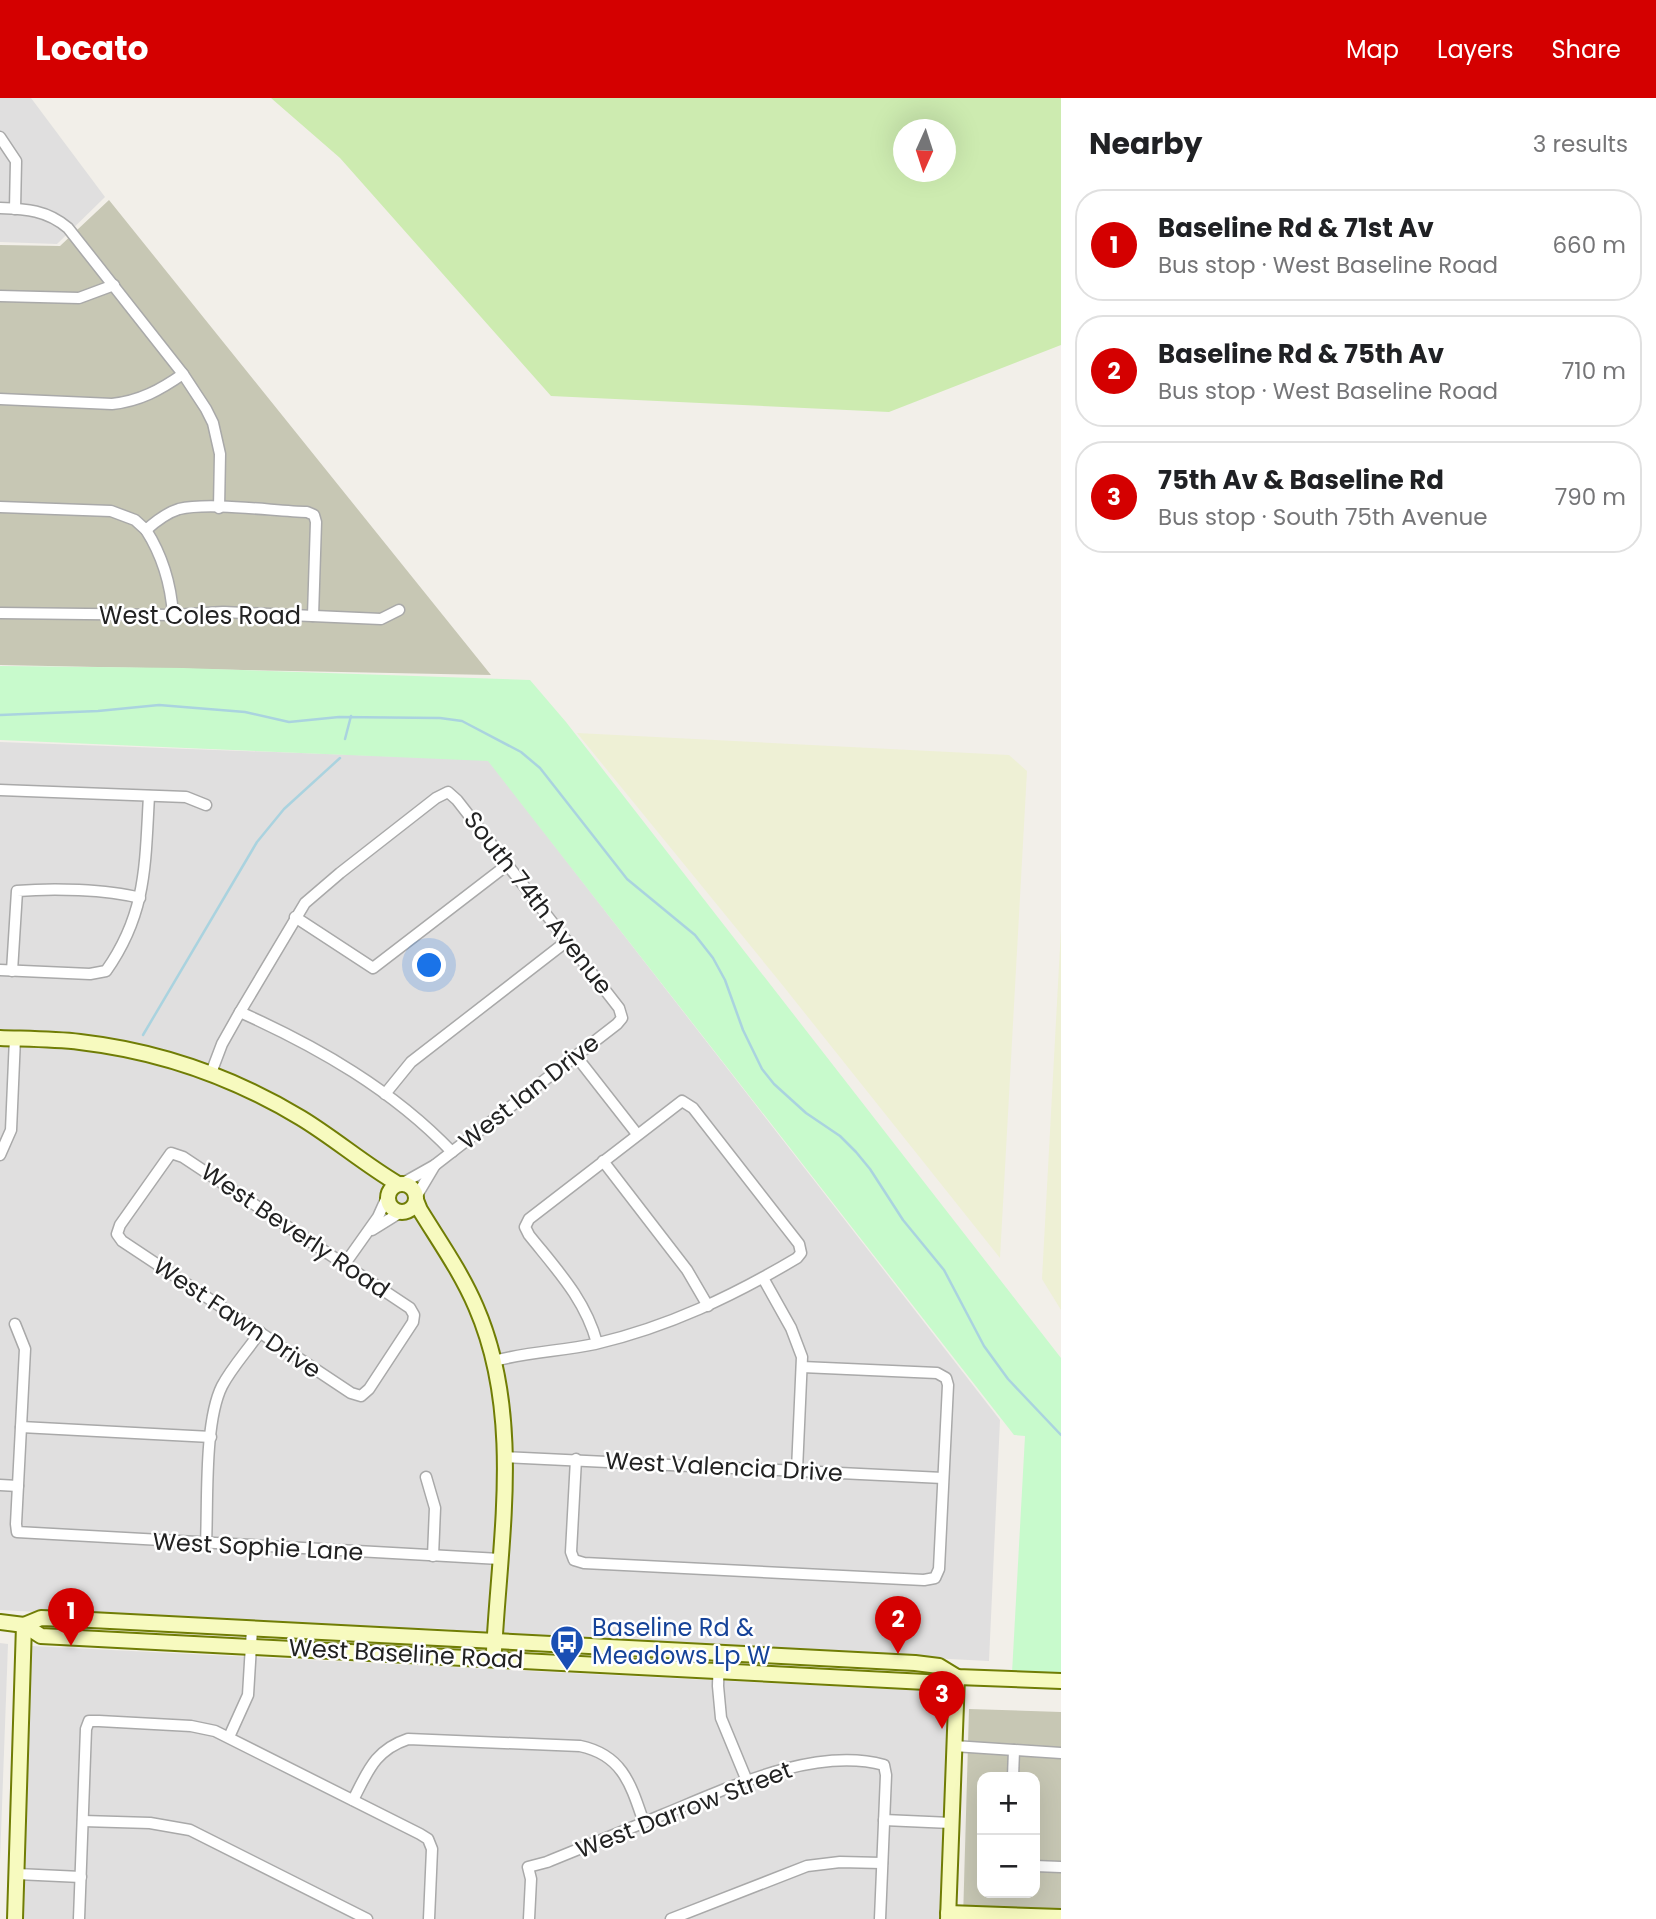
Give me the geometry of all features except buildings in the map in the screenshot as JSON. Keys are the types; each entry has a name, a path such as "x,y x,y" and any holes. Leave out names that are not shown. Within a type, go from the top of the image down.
{"main road":[{"path":"8,1038 78,1042 122,1048 211,1073 302,1118 361,1160 400,1184 412,1188 435,1236 469,1292 494,1362 501,1395 505,1457 494,1659"},
{"path":"361,1160 380,1181 389,1206 403,1212 435,1236"},
{"path":"387,1196 391,1188 400,1184"},
{"path":"403,1212 412,1208 416,1198"},
{"name":"West Baseline Road","path":"24,1625 41,1618 915,1663 939,1666 957,1677"},
{"name":"West Baseline Road","path":"0,1622 24,1625 41,1636 945,1683 957,1677 1061,1681"},
{"path":"15,1919 24,1625"},
{"path":"957,1677 948,1916 1061,1917"}],"street":[{"path":"0,137 16,161 15,209"},
{"path":"0,208 32,209 58,219 68,228 183,374 206,409 217,437 220,466 219,508"},
{"path":"0,296 79,298 114,285"},
{"path":"0,399 111,404 128,402 148,397 183,374"},
{"path":"0,507 111,511 135,520 154,542 169,583 173,615"},
{"path":"146,530 164,515 179,509 219,508 307,512 314,515 313,616"},
{"name":"West Coles Road","path":"0,613 173,615 223,612 381,619 399,610"},
{"path":"0,790 186,797 206,805"},
{"name":"South 74th Avenue","path":"295,917 305,903 340,873 436,798 448,792 620,1007 622,1018"},
{"path":"0,970 90,974 106,971 124,943 140,898 144,879 149,796"},
{"path":"211,1073 222,1044 295,917 373,968 507,865"},
{"path":"12,971 17,891 124,894 140,898"},
{"path":"385,1094 411,1062 567,941"},
{"path":"240,1012 290,1034 331,1058 385,1094 452,1152"},
{"name":"West Ian Drive","path":"400,1184 435,1165 622,1018"},
{"path":"0,1155 10,1136 12,1103 8,1038"},
{"path":"576,1056 637,1134"},
{"path":"494,1362 597,1343 657,1326 708,1307 763,1278 801,1253 799,1244 693,1108 682,1101 529,1219 525,1227 585,1308 597,1343"},
{"path":"0,1102 12,1103"},
{"name":"West Fawn Drive","path":"171,1153 120,1224 117,1234 122,1241 351,1393 360,1396"},
{"name":"West Beverly Road","path":"171,1153 183,1157 410,1308 414,1315 413,1322 369,1389 360,1396"},
{"path":"603,1161 687,1270 708,1307"},
{"name":"West Ian Drive","path":"416,1198 435,1165"},
{"path":"344,1265 369,1232 383,1209 387,1196"},
{"path":"369,1232 403,1212"},
{"path":"763,1278 791,1328 802,1367 797,1470"},
{"path":"0,1485 18,1486 25,1349 15,1324"},
{"path":"206,1544 212,1416 222,1386 260,1332"},
{"path":"576,1459 571,1552 575,1560 584,1563 924,1580 935,1578 939,1569 948,1385 946,1378 937,1373 802,1367"},
{"path":"21,1427 211,1437"},
{"name":"West Valencia Drive","path":"505,1457 943,1478"},
{"path":"426,1477 435,1508 433,1556"},
{"name":"West Sophie Lane","path":"18,1486 17,1532 500,1559"},
{"path":"229,1737 247,1695 252,1629"},
{"path":"719,1653 721,1718 747,1781"},
{"path":"79,1919 86,1729 89,1721 191,1726 229,1737 428,1839 432,1849 429,1919"},
{"path":"354,1800 376,1758 390,1745 408,1738 580,1746 600,1751 617,1763 627,1779 644,1823"},
{"path":"954,1746 1061,1753"},
{"path":"1013,1772 1014,1750"},
{"name":"West Darrow Street","path":"529,1919 531,1879 528,1867 547,1862 747,1781 794,1767 814,1763 873,1762 884,1765 884,1820"},
{"path":"880,1919 884,1820 951,1823"},
{"path":"83,1821 150,1823 190,1830 367,1919"},
{"path":"671,1919 807,1866 840,1862 882,1863"},
{"path":"1040,1866 1061,1867"},
{"path":"17,1874 81,1877"}],"shaded area":[{"path":"0,98 31,98 105,197 57,244 0,242"},
{"path":"109,200 491,675 0,665 0,245 60,246"},
{"path":"577,733 1009,755 1027,771 1000,1258 780,982"},
{"path":"0,742 488,760 1000,1420 989,1661 473,1635 449,1629 425,1628 410,1632 0,1610"},
{"path":"1061,929 1061,1310 1042,1279"},
{"path":"0,1643 8,1644 0,1860"},
{"path":"31,1646 948,1692 940,1919 24,1919"},
{"path":"969,1709 1061,1712 1061,1919 963,1919"}],"green space":[{"path":"271,98 1061,98 1061,345 889,412 551,396 340,158"},
{"path":"0,666 183,668 530,680 566,722 1061,1358 1061,1675 1012,1673 1025,1436 1014,1435 488,761 0,740"}],"waterway":[{"path":"0,715 98,711 159,705 245,712 289,722 339,717 440,718 462,721 521,752 540,768 627,879 695,935 713,958 725,980 743,1030 762,1069 774,1084 806,1113 840,1136 870,1169 903,1220 944,1270 984,1346 1008,1379 1061,1435"},
{"path":"345,739 351,716"},
{"path":"143,1035 257,842 284,809 340,758"}],"place":[{"name":"Baseline Rd & 71st Av","path":"71,1646"},
{"name":"Baseline Rd & 75th Av","path":"898,1654"},
{"name":"Baseline Rd & Meadows Lp W","path":"567,1672"},
{"name":"75th Av & Baseline Rd","path":"942,1729"}]}
